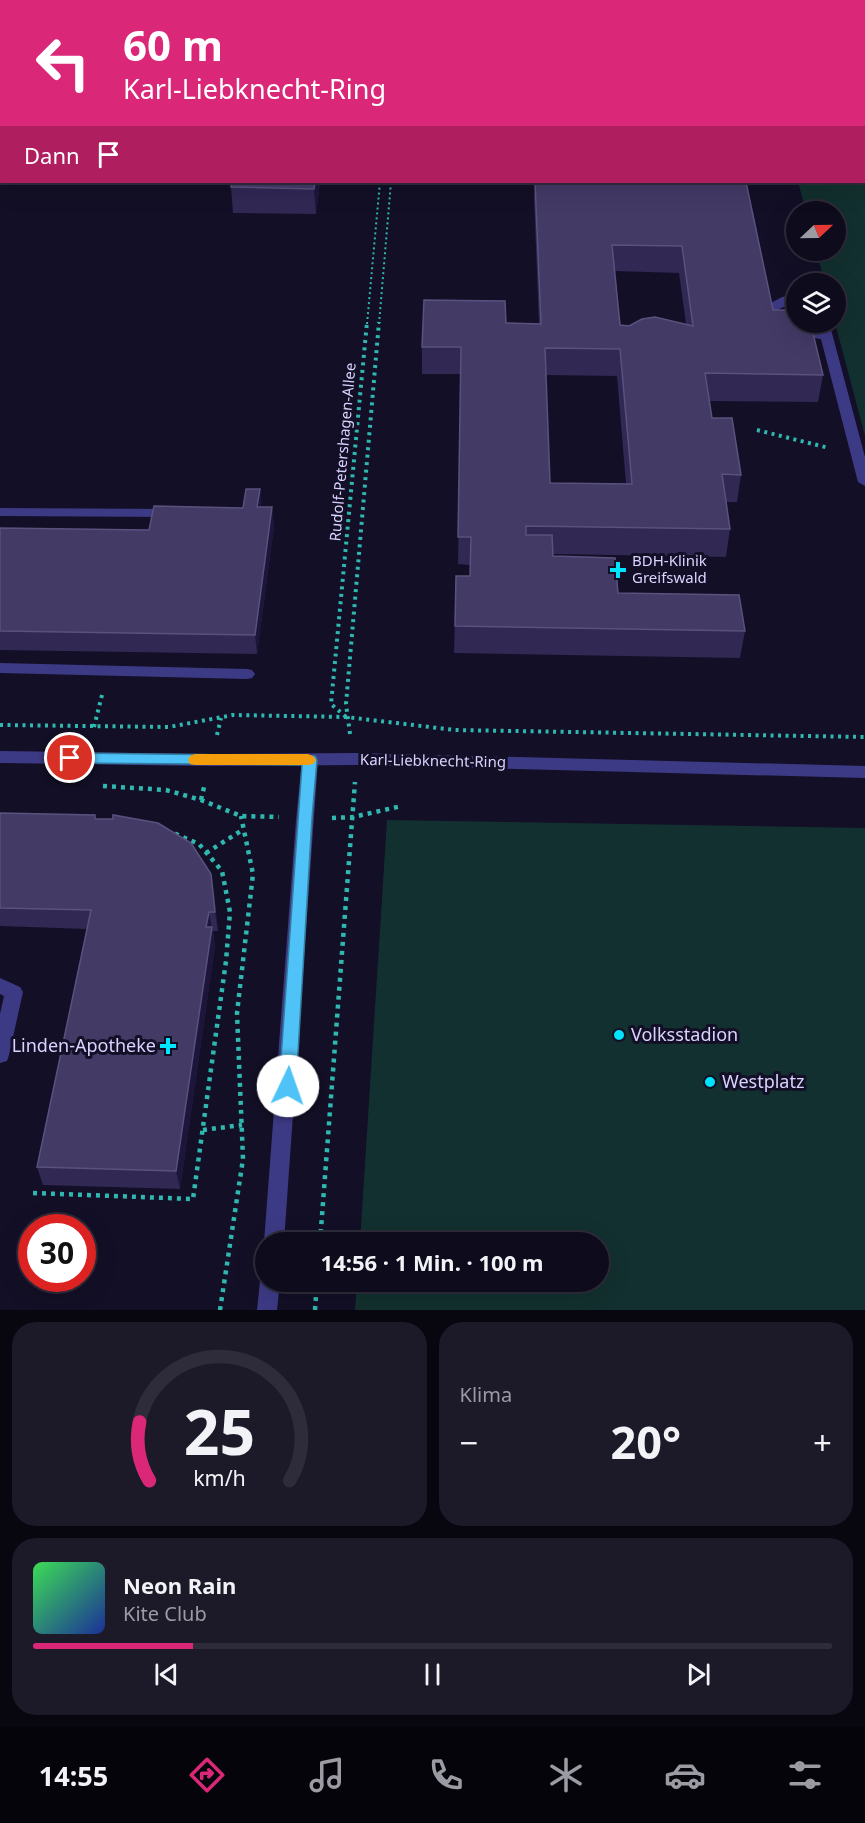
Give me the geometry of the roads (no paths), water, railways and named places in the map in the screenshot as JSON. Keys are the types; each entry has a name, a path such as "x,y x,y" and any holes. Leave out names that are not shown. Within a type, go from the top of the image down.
{"street":[{"path":"786,300 773,307 771,312 775,322 786,329"},
{"path":"826,333 865,482"},
{"path":"0,512 185,513"},
{"path":"0,668 247,674"},
{"name":"Karl-Liebknecht-Ring","path":"0,757 357,759 865,772"},
{"path":"275,1232 285,1132 304,818 310,760"},
{"path":"0,986 14,992 0,1055"},
{"path":"267,1310 269,1292"}],"place":[{"name":"BDH-Klinik Greifswald","path":"618,570"},
{"name":"Volksstadion","path":"619,1035"},
{"name":"Linden-Apotheke","path":"168,1046"},
{"name":"Westplatz","path":"710,1082"}]}
